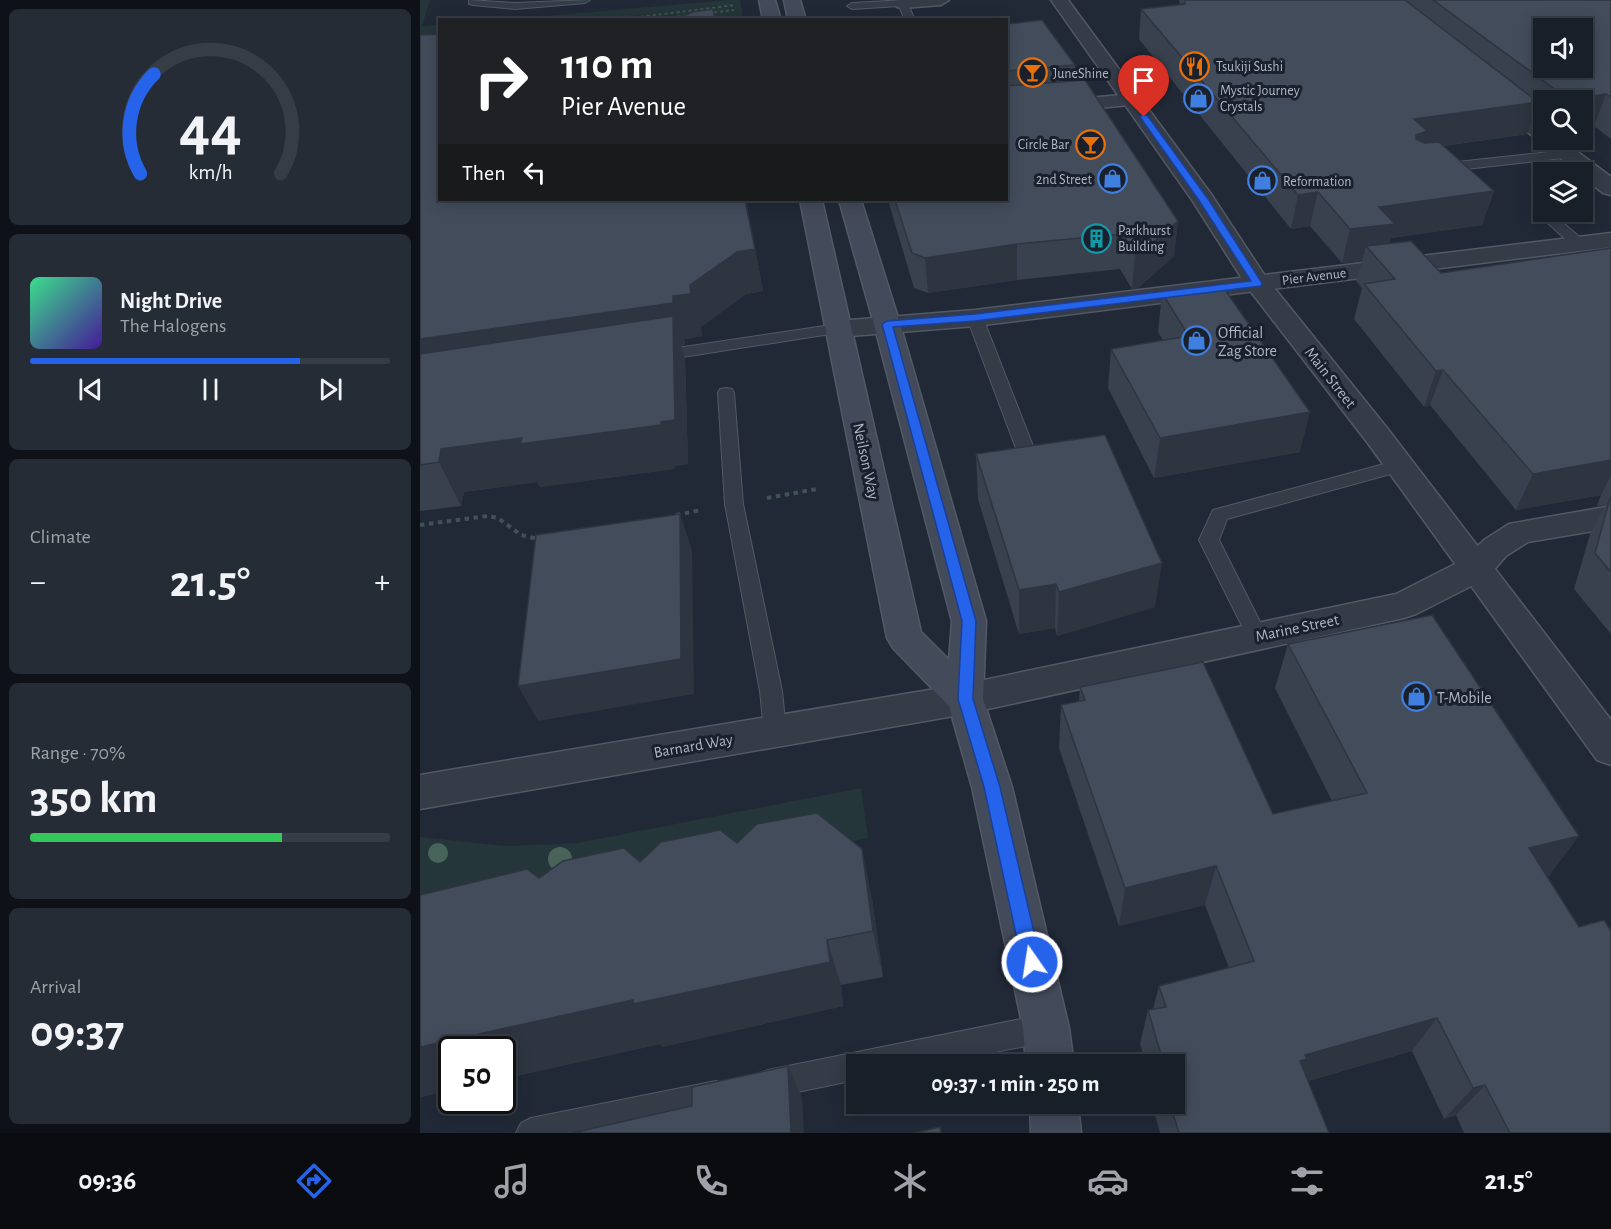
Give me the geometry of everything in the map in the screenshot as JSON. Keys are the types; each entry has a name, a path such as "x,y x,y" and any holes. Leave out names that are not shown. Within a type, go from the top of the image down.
{"main road":[{"path":"767,0 772,18"},
{"path":"792,0 796,18"},
{"name":"Neilson Way","path":"811,201 905,638 965,699"},
{"name":"Neilson Way","path":"850,201 887,324 969,621 965,699 992,787 1048,1046"},
{"path":"1055,1114 1056,1133"}],"street":[{"path":"902,2 941,0"},
{"name":"Main Street","path":"1059,0 1203,199 1257,283 1400,466 1611,749"},
{"path":"1481,85 1533,126"},
{"path":"1008,111 1133,100"},
{"path":"1563,150 1611,188"},
{"name":"Pier Avenue","path":"838,329 975,318 1611,240"},
{"name":"Marine Street","path":"965,699 1404,605 1475,568 1495,548 1520,532 1611,517"},
{"name":"Barnard Way","path":"420,792 965,699"}],"lane":[{"path":"473,2 491,6 515,6 585,0"},
{"path":"855,18 850,3 902,2 909,18"},
{"path":"1426,169 1568,154"},
{"path":"1554,222 1579,244"},
{"path":"975,318 1029,459"},
{"path":"641,358 838,329"},
{"path":"726,393 734,504 771,691 775,731"},
{"path":"1257,636 1209,540 1220,515 1400,466"},
{"path":"968,1054 1048,1046"},
{"path":"531,1133 846,1067"}],"path":[{"path":"633,18 739,5"},
{"path":"670,18 742,9"},
{"path":"667,516 817,489"},
{"path":"420,525 487,516 498,518 520,535 539,539 548,537"}],"shaded area":[{"path":"420,0 430,0 422,26 438,25 438,68 420,70"},
{"path":"740,0 743,18 523,18"},
{"path":"861,788 868,838 420,924 420,837 505,846 578,843"}],"building":[{"path":"1185,0 1405,0 1533,98 1533,103 1414,119 1427,131 1416,135 1416,139 1424,143 1439,142 1494,191 1379,207 1395,224 1350,229 1318,192 1298,195 1141,9 1185,4"},
{"path":"1433,0 1611,0 1611,97 1606,94 1593,96 1593,90 1556,90 1539,78 1593,78 1593,18 1533,18 1533,73"},
{"path":"713,9 715,18 679,18 692,12"},
{"path":"1042,20 1075,65 1008,71 1008,24"},
{"path":"438,34 438,201 745,201 755,249 737,252 690,285 691,294 673,296 673,303 420,339 420,35"},
{"path":"1085,80 1178,221 1141,252 1135,253 1123,234 1017,244 925,258 912,253 895,201 1008,201 1008,86"},
{"path":"1411,241 1441,273 1611,248 1611,460 1533,474 1443,370 1436,371 1364,284 1395,279 1366,246"},
{"path":"1221,284 1310,412 1160,438 1111,349 1189,336 1162,293"},
{"path":"673,316 675,420 661,422 661,425 520,444 522,438 441,449 439,462 420,465 420,354"},
{"path":"1105,435 1162,563 1059,592 1056,584 1019,590 976,454"},
{"path":"1611,497 1611,572 1595,553"},
{"path":"680,514 681,659 518,686 536,535"},
{"path":"1432,615 1579,836 1529,848 1579,927 1604,920 1611,931 1611,1133 1510,1133 1485,1085 1473,1088 1437,1018 1305,1055 1307,1059 1300,1061 1329,1133 1179,1133 1173,1114 1185,1114 1185,1054 1161,1054 1148,1010 1166,1007 1159,986 1254,961 1216,866 1125,888 1061,705 1085,700 1080,687 1203,662 1273,814 1367,793 1288,644"},
{"path":"817,813 862,849 873,931 827,940 830,962 633,1004 633,1000 470,1036 438,1036 438,1043 420,1047 420,895 527,869 539,878 563,861 624,848 640,862 661,842 720,830 737,843 757,824"},
{"path":"788,1066 791,1133 572,1133 692,1106 692,1087"},
{"path":"940,1127 941,1133 914,1133"}],"place":[{"name":"Tsukiji Sushi","path":"1195,66"},
{"name":"JuneShine","path":"1032,73"},
{"name":"Mystic Journey Crystals","path":"1199,98"},
{"name":"Circle Bar","path":"1090,144"},
{"name":"2nd Street","path":"1113,179"},
{"name":"Reformation","path":"1262,181"},
{"name":"Parkhurst Building","path":"1097,238"},
{"name":"Official Zag Store","path":"1197,341"},
{"name":"T-Mobile","path":"1416,697"}],"route":[{"path":"1032,962 992,787 965,699 969,621 887,324 975,318 1257,283 1203,199 1144,117"}]}
